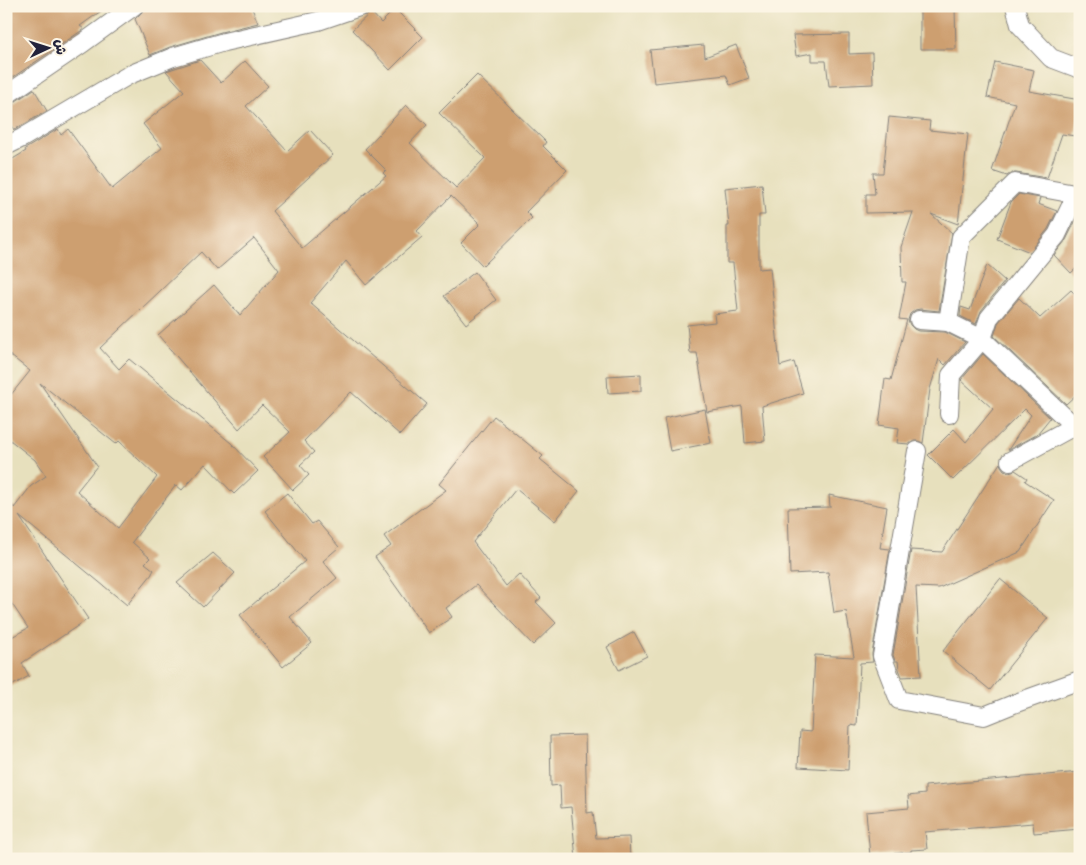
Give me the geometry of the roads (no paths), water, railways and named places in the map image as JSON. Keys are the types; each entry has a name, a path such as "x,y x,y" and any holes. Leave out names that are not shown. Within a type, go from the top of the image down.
{"street":[{"path":"6,98 8,94 134,6"},
{"path":"6,146 129,74 224,42 318,21 362,6"},
{"path":"1015,6 1020,25 1051,58 1080,68"},
{"path":"948,322 961,237 1015,183 1078,195 1057,235 989,318 982,338 951,375 949,414"},
{"path":"919,320 948,322 982,338 1077,423 1010,461"},
{"path":"917,451 882,656 899,700 984,716 1080,680"}]}
